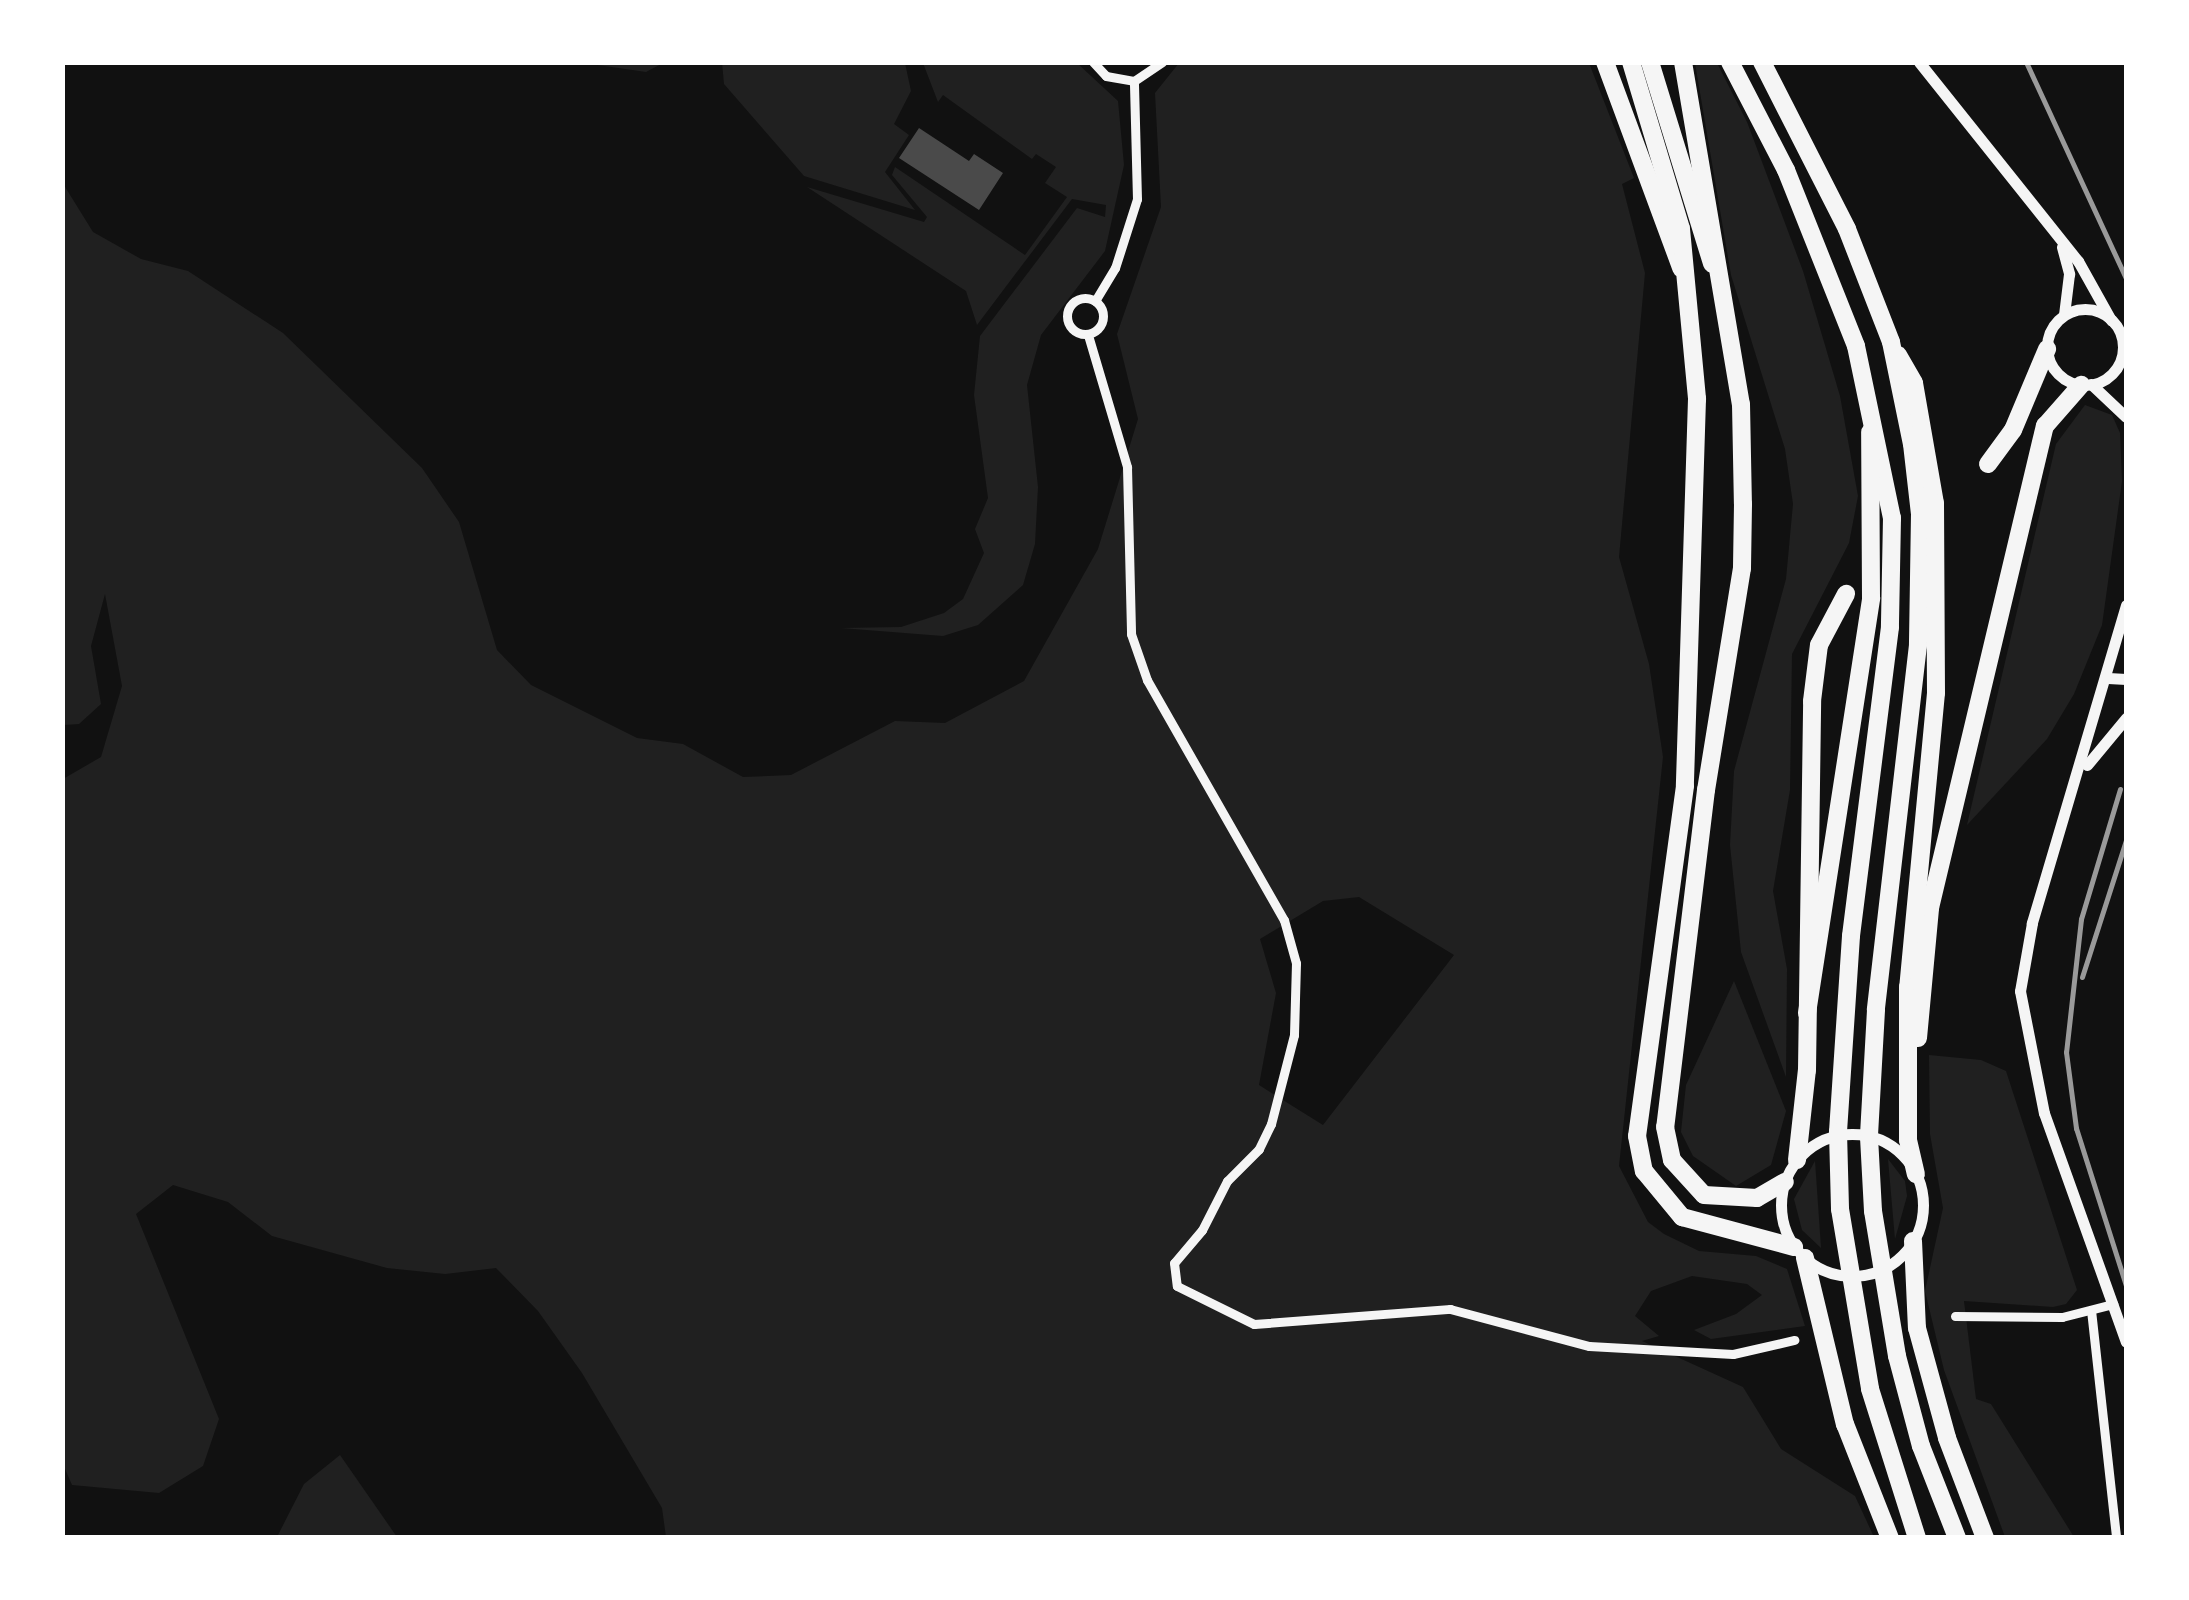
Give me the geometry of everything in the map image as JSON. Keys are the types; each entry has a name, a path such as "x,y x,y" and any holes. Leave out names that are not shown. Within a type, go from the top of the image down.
{"highway":[{"path":"1605,62 1664,235 1686,278"},
{"path":"1631,62 1681,229 1697,399 1685,786 1637,1136 1644,1172 1682,1217 1805,1257 1845,1424 1890,1538"},
{"path":"1650,62 1717,279 1740,404 1742,568 1706,790 1666,1127 1672,1160 1704,1195 1758,1198 1784,1182"},
{"path":"1682,62 1716,234 1717,279"},
{"path":"1730,62 1809,222 1870,402 1892,518 1893,582 1845,1006 1840,1209 1870,1388 1917,1538"},
{"path":"1762,62 1847,229 1890,342 1912,444 1921,582 1868,1137 1876,1230 1898,1356 1921,1446 1957,1538"},
{"path":"1890,342 1914,383 1934,503 1936,693 1908,987 1908,1140 1916,1174"},
{"path":"1988,464 2013,430 2047,349"},
{"path":"1910,1062 1919,1034 1930,908 2042,441 2052,413 2086,384"},
{"path":"1807,1013 1871,598 1870,402"},
{"path":"1804,1154 1812,701 1819,645 1846,594"},
{"path":"1913,1241 1917,1328 1946,1438 1985,1538"}],"street":[{"path":"1093,62 1106,76 1134,80 1162,62"},
{"path":"1919,62 2057,233 2111,320 2126,369"},
{"path":"1088,335 1102,323 1096,301 1115,268 1137,198 1134,80"},
{"path":"2057,233 2069,274 2064,316 2047,349 2061,377 2086,384 2126,417"},
{"path":"1088,335 1070,328 1067,312 1078,299 1096,301"},
{"path":"2064,316 2088,309 2111,320"},
{"path":"1088,335 1127,467 1132,634 1147,680 1284,920 1296,963 1294,1035 1271,1124 1171,1273 1197,1300 1254,1324 1450,1309 1589,1346 1732,1354 1794,1340"},
{"path":"2086,384 2110,374 2122,355"},
{"path":"2126,605 2081,773 2032,923 2021,1005 2044,1113 2126,1342"},
{"path":"2108,678 2126,679"},
{"path":"2081,773 2126,718"},
{"path":"1843,1134 1894,1147 1916,1174 1923,1208 1913,1241 1892,1264 1863,1275 1805,1257 1781,1209 1784,1182 1804,1154 1843,1134"},
{"path":"1955,1316 2062,1317 2113,1304"},
{"path":"2091,1310 2116,1538"}],"shaded area":[{"path":"722,62 905,63 911,91 894,124 909,135 885,172 915,210 804,176 724,84"},
{"path":"584,63 663,63 646,72"},
{"path":"923,63 1077,63 1118,101 1124,165 1105,251 1041,335 1027,385 1038,487 1035,544 1023,585 978,625 943,636 841,628 901,627 944,613 963,599 984,553 975,529 988,498 974,395 980,336 1077,208 1105,217 1106,205 1072,199 977,325 966,291 807,187 924,222 927,217 892,175 895,167 1025,255 1067,197 1045,183 1056,167 1036,154 1032,159 943,95 938,102"},
{"path":"1179,63 1589,63 1634,178 1622,184 1645,273 1619,557 1649,664 1663,757 1619,1166 1648,1222 1664,1234 1699,1251 1756,1256 1787,1269 1805,1326 1711,1339 1694,1330 1736,1314 1762,1295 1747,1284 1692,1276 1651,1291 1635,1316 1659,1336 1642,1341 1743,1387 1781,1449 1855,1496 1874,1537 666,1537 662,1508 582,1373 538,1311 496,1268 445,1274 387,1268 272,1236 228,1202 173,1185 136,1214 219,1419 203,1466 159,1493 72,1485 62,1462 63,779 101,757 122,686 105,594 91,646 101,704 79,724 63,725 62,182 93,232 141,259 188,271 283,333 422,468 459,522 497,650 531,685 637,738 683,744 743,777 791,775 895,721 945,723 1024,681 1098,549 1138,419 1117,334 1161,207 1155,93","holes":["1359,897 1454,955 1323,1125 1259,1085 1276,993 1260,939 1323,901"]},
{"path":"1695,63 1717,63 1747,122 1803,271 1840,396 1858,496 1849,543 1792,654 1790,790 1773,891 1787,969 1786,1077 1741,952 1730,845 1734,771 1786,579 1793,504 1785,449 1731,275"},
{"path":"2085,405 2112,415 2120,433 2122,481 2102,625 2074,694 2047,739 1967,825 2056,444"},
{"path":"1734,981 1786,1111 1771,1165 1736,1186 1693,1156 1681,1132 1686,1085"},
{"path":"1929,1055 1981,1060 2006,1071 2077,1290 2066,1304 2053,1307 1964,1301 1976,1399 1991,1404 2074,1537 2005,1537 1944,1370 1925,1291 1943,1208 1930,1134"},
{"path":"1888,1159 1905,1181 1907,1196 1895,1239"},
{"path":"1815,1161 1821,1248 1802,1230 1794,1199"},
{"path":"340,1455 397,1537 277,1537 304,1484"}],"building":[{"path":"919,128 969,161 974,154 1003,173 979,210 899,158"}],"railway":[{"path":"2026,62 2126,278"},
{"path":"2120,789 2081,919 2066,1052 2076,1128 2126,1286"},
{"path":"2082,977 2126,840"}]}
